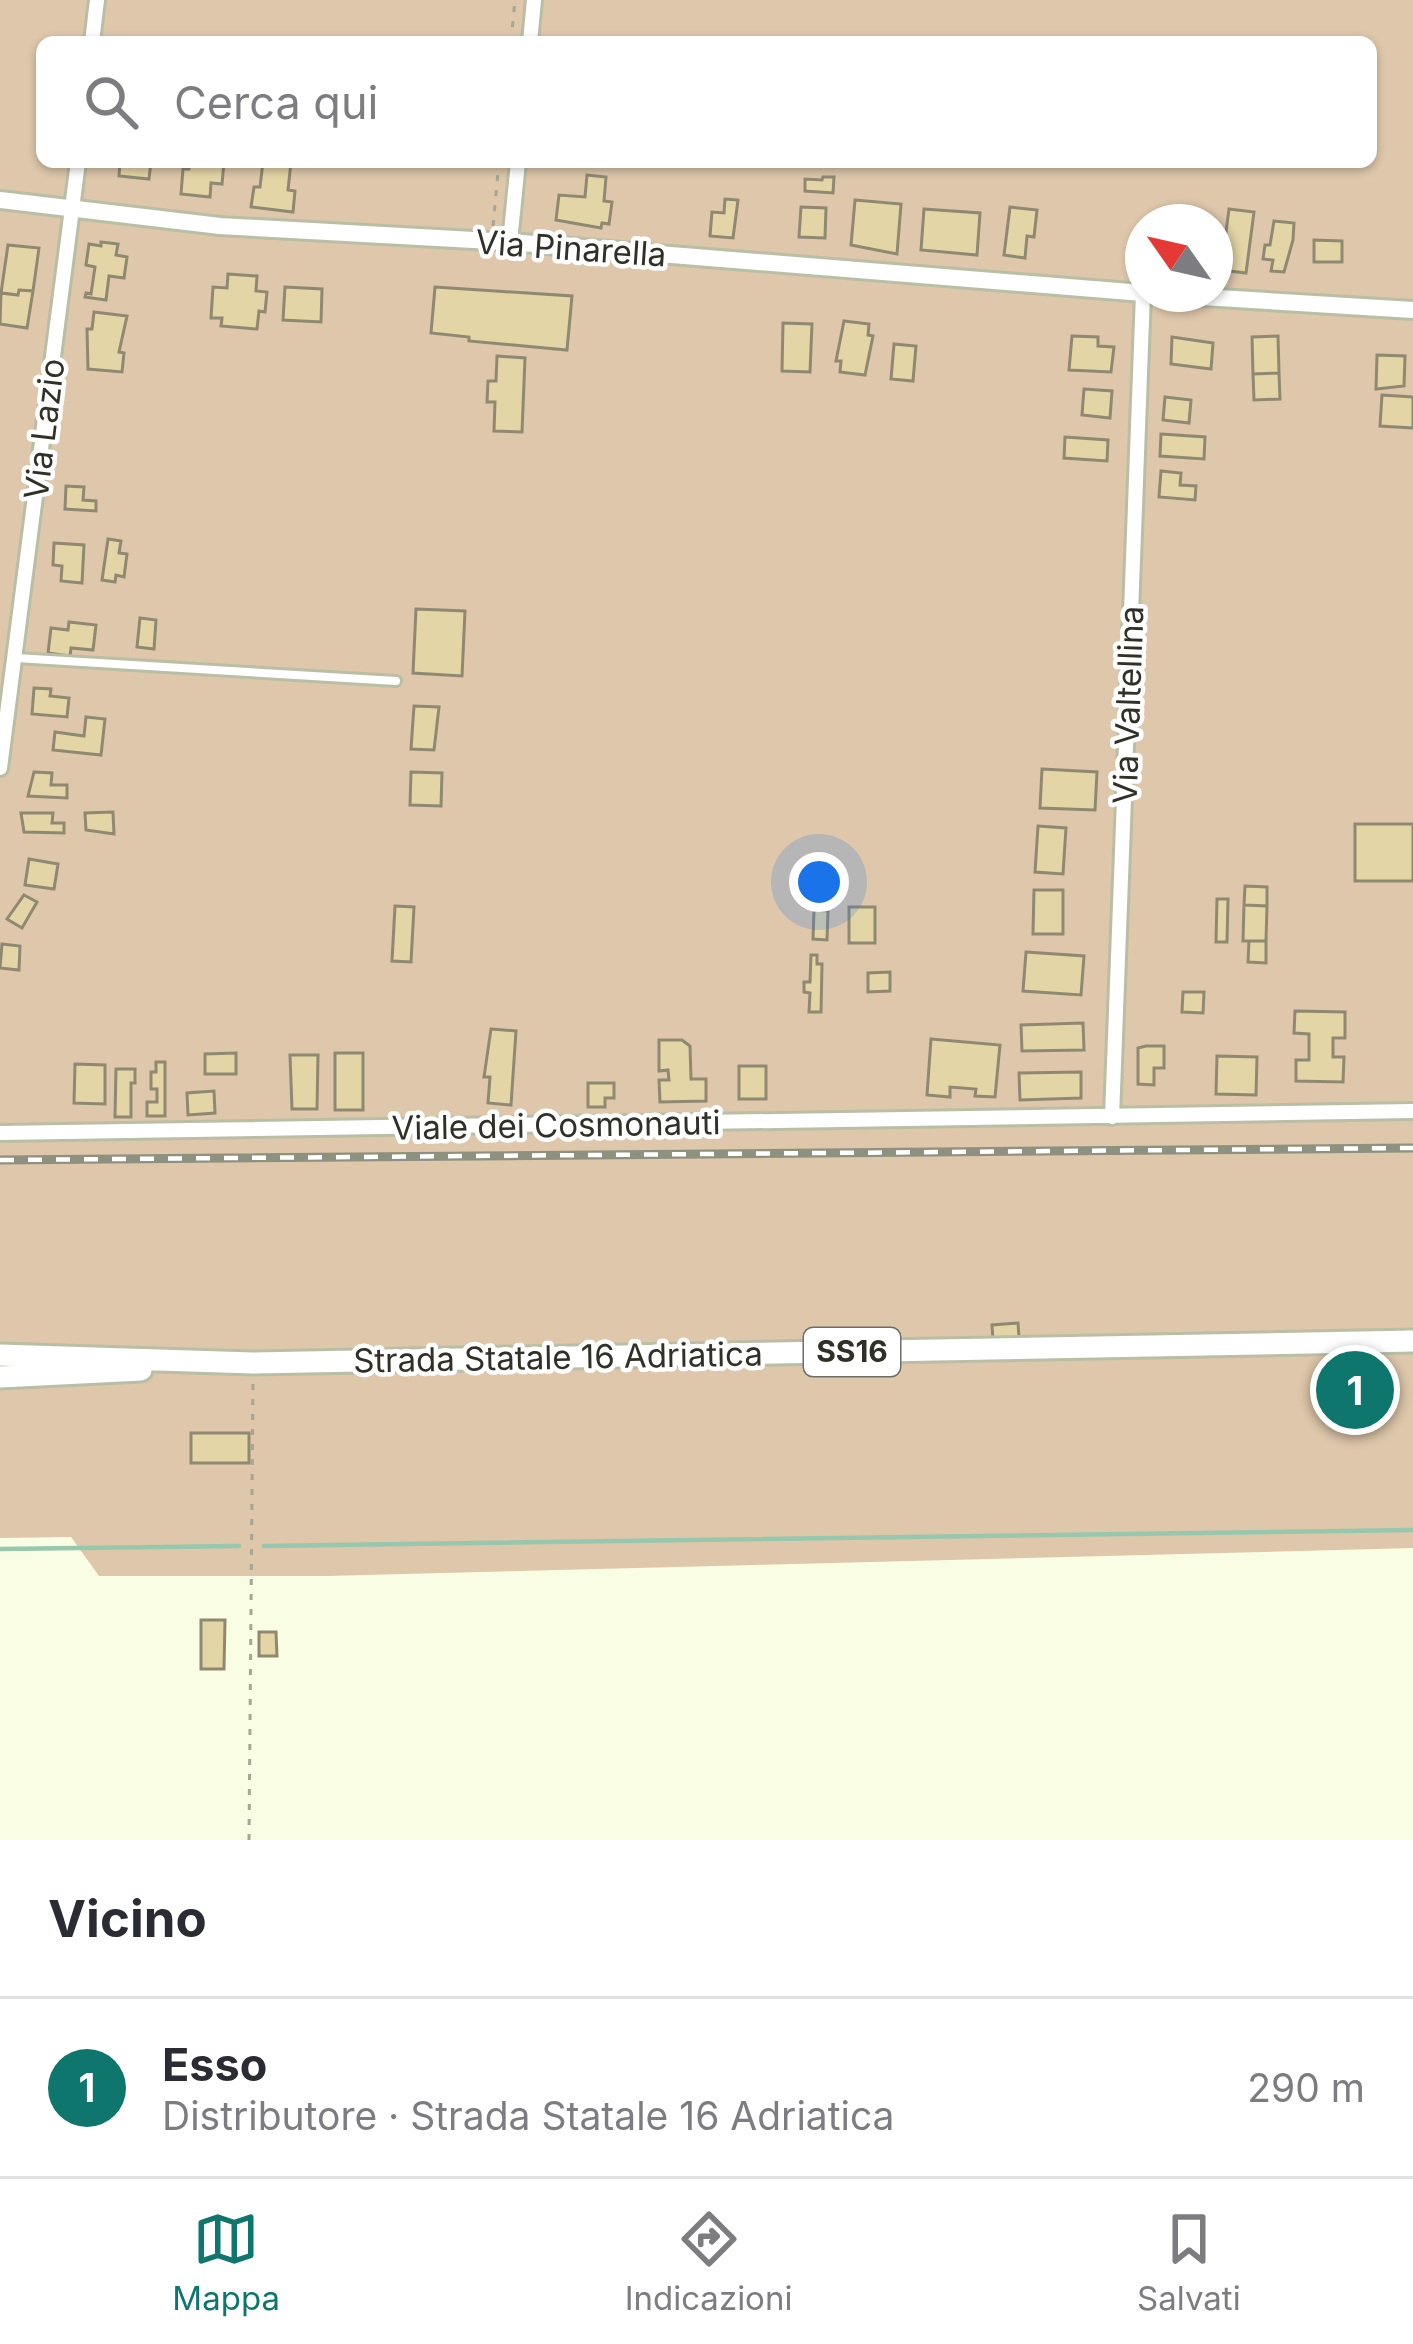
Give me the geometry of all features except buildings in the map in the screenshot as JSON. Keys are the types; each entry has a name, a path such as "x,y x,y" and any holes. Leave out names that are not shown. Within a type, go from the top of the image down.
{"main road":[{"name":"Strada Statale 16 Adriatica","path":"0,1355 253,1364 1413,1341"},
{"name":"Strada Statale 16 Adriatica","path":"0,1377 105,1374 208,1362"}],"street":[{"path":"93,36 97,0"},
{"path":"531,36 534,0"},
{"name":"Via Lazio","path":"0,768 77,168"},
{"path":"501,242 517,168"},
{"name":"Via Pinarella","path":"0,200 220,226 501,242 1125,293"},
{"path":"1233,299 1413,310"},
{"name":"Via Valtellina","path":"1112,1117 1142,312"},
{"name":"Viale dei Cosmonauti","path":"0,1132 1413,1111"}],"lane":[{"path":"14,658 396,681"}],"path":[{"path":"512,36 515,0"},
{"path":"499,168 501,242"},
{"path":"249,1840 253,1364"}],"shaded area":[{"path":"0,0 1413,0 1413,1548 326,1576 99,1576 71,1537 0,1538"}],"waterway":[{"path":"264,1546 1413,1530"},
{"path":"0,1549 239,1546"}],"railway":[{"path":"0,1160 1413,1148"}],"place":[{"name":"Esso","path":"1355,1390"}]}
